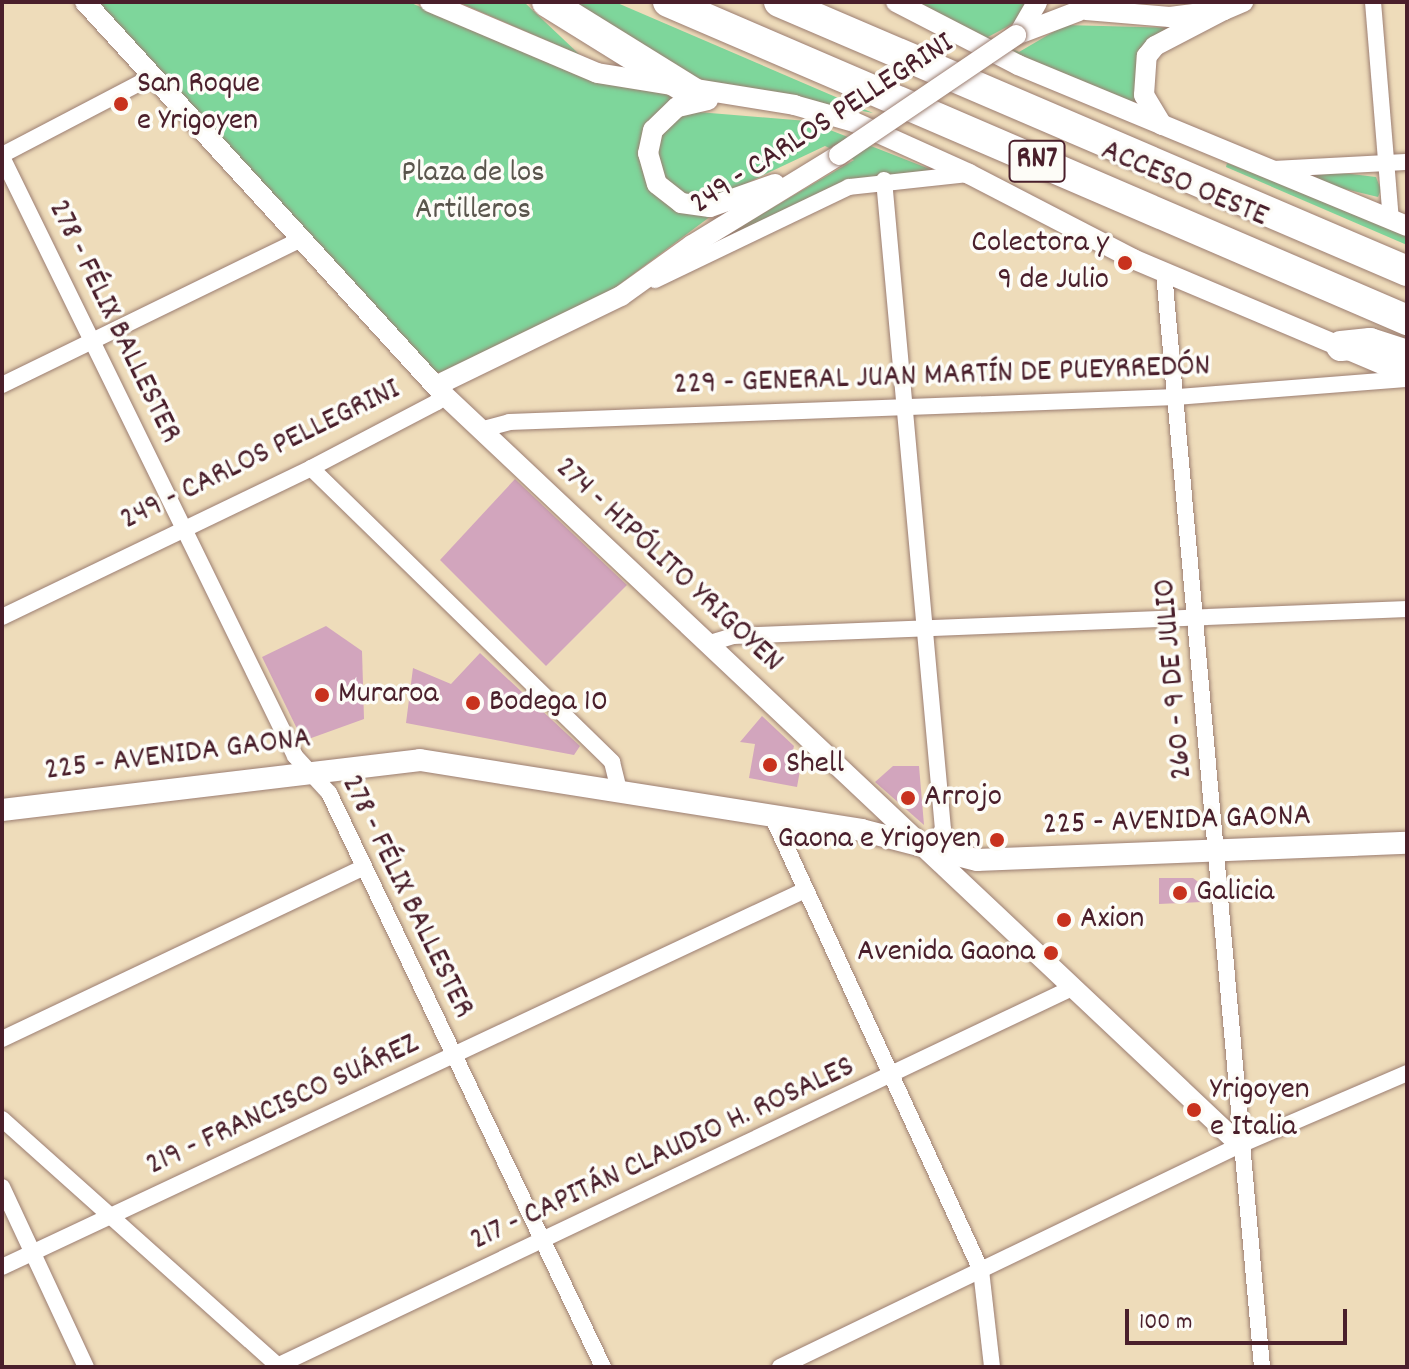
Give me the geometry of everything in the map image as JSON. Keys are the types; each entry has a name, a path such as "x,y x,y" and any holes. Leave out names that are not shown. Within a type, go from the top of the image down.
{"highway":[{"path":"547,2 692,92"},
{"name":"ACCESO OESTE","path":"668,2 1407,320"},
{"name":"ACCESO OESTE","path":"779,2 1407,271"},
{"path":"1341,346 1370,343 1407,355"}],"main road":[{"name":"225 - AVENIDA GAONA","path":"2,810 420,760 861,830 930,850 1000,861 1218,854 1407,843"}],"street":[{"name":"274 - HIPÓLITO YRIGOYEN","path":"85,2 441,392 1240,1145"},
{"path":"430,2 585,69 692,92 794,105 854,122 969,174 1164,273 1341,346 1407,377"},
{"path":"896,2 981,48 1399,223"},
{"name":"249 - CARLOS PELLEGRINI","path":"1018,34 1037,2"},
{"path":"1058,2 1088,7"},
{"path":"1373,2 1387,163 1399,223"},
{"path":"1162,125 1144,95 1147,56 1155,46 1234,6"},
{"name":"249 - CARLOS PELLEGRINI","path":"621,296 692,245 836,157 1018,34 1088,7 1143,17 1234,6"},
{"path":"2,156 153,76"},
{"path":"734,97 685,104 659,122 649,139 650,168 668,196 694,206 725,204 836,157"},
{"name":"278 - FÉLIX BALLESTER","path":"2,156 295,756 329,793 362,868 603,1367"},
{"path":"1270,169 1407,162"},
{"name":"249 - CARLOS PELLEGRINI","path":"2,617 311,468 437,402 444,382 837,191 884,180 969,174"},
{"path":"884,180 943,829 930,850"},
{"path":"2,385 302,239"},
{"name":"260 - 9 DE JULIO","path":"1164,273 1262,1367"},
{"name":"229 - GENERAL JUAN MARTÍN DE PUEYRREDÓN","path":"480,430 509,422 1177,397 1407,377"},
{"path":"311,468 612,762 619,790"},
{"path":"707,644 733,636 1407,609"},
{"path":"772,816 803,891 981,1270 992,1367"},
{"path":"2,1039 362,868"},
{"name":"219 - FRANCISCO SUÁREZ","path":"2,1267 113,1218 803,891"},
{"name":"217 - CAPITÁN CLAUDIO H. ROSALES","path":"277,1367 892,1078 1072,988"},
{"path":"780,1367 1240,1145 1407,1073"},
{"path":"2,1119 277,1367"},
{"path":"2,1187 86,1367"}],"green space":[{"name":"Plaza de los Artilleros","path":"98,2 409,2 579,76 679,97 660,110 652,191 673,209 711,216 604,296 442,373 435,372"},
{"path":"458,2 524,2 580,55"},
{"path":"562,2 615,2 873,113 710,83 642,55"},
{"path":"913,2 1030,2 1018,21 988,37 1019,52 1065,25 1178,28 1163,35 1141,105 1015,57"},
{"path":"684,113 807,121 940,173 851,180 673,266 854,160 825,146 709,201 675,193 657,167 660,135"},
{"path":"1227,163 1407,232 1407,245 1226,167"},
{"path":"1343,173 1376,177 1381,190 1378,197 1316,182 1308,175"}],"building":[{"path":"515,479 627,585 546,666 440,560"},
{"name":"Muraroa","path":"326,626 362,651 364,719 303,741 262,657"},
{"name":"Bodega 10","path":"480,653 580,746 574,755 406,723 413,668 451,684"},
{"path":"762,716 794,746 790,763 801,765 797,787 749,778 755,744 740,742"},
{"name":"Arrojo","path":"893,766 919,766 924,825 875,782"},
{"name":"Galicia","path":"1159,878 1193,878 1201,884 1202,902 1159,904"}],"place":[{"name":"San Roque e Yrigoyen","path":"121,104"},
{"name":"Colectora y 9 de Julio","path":"1125,263"},
{"name":"Muraroa","path":"322,695"},
{"name":"Bodega 10","path":"473,703"},
{"name":"Shell","path":"770,765"},
{"name":"Arrojo","path":"908,798"},
{"name":"Gaona e Yrigoyen","path":"997,840"},
{"name":"Galicia","path":"1180,893"},
{"name":"Axion","path":"1064,920"},
{"name":"Avenida Gaona","path":"1051,953"},
{"name":"Yrigoyen e Italia","path":"1194,1110"}]}
